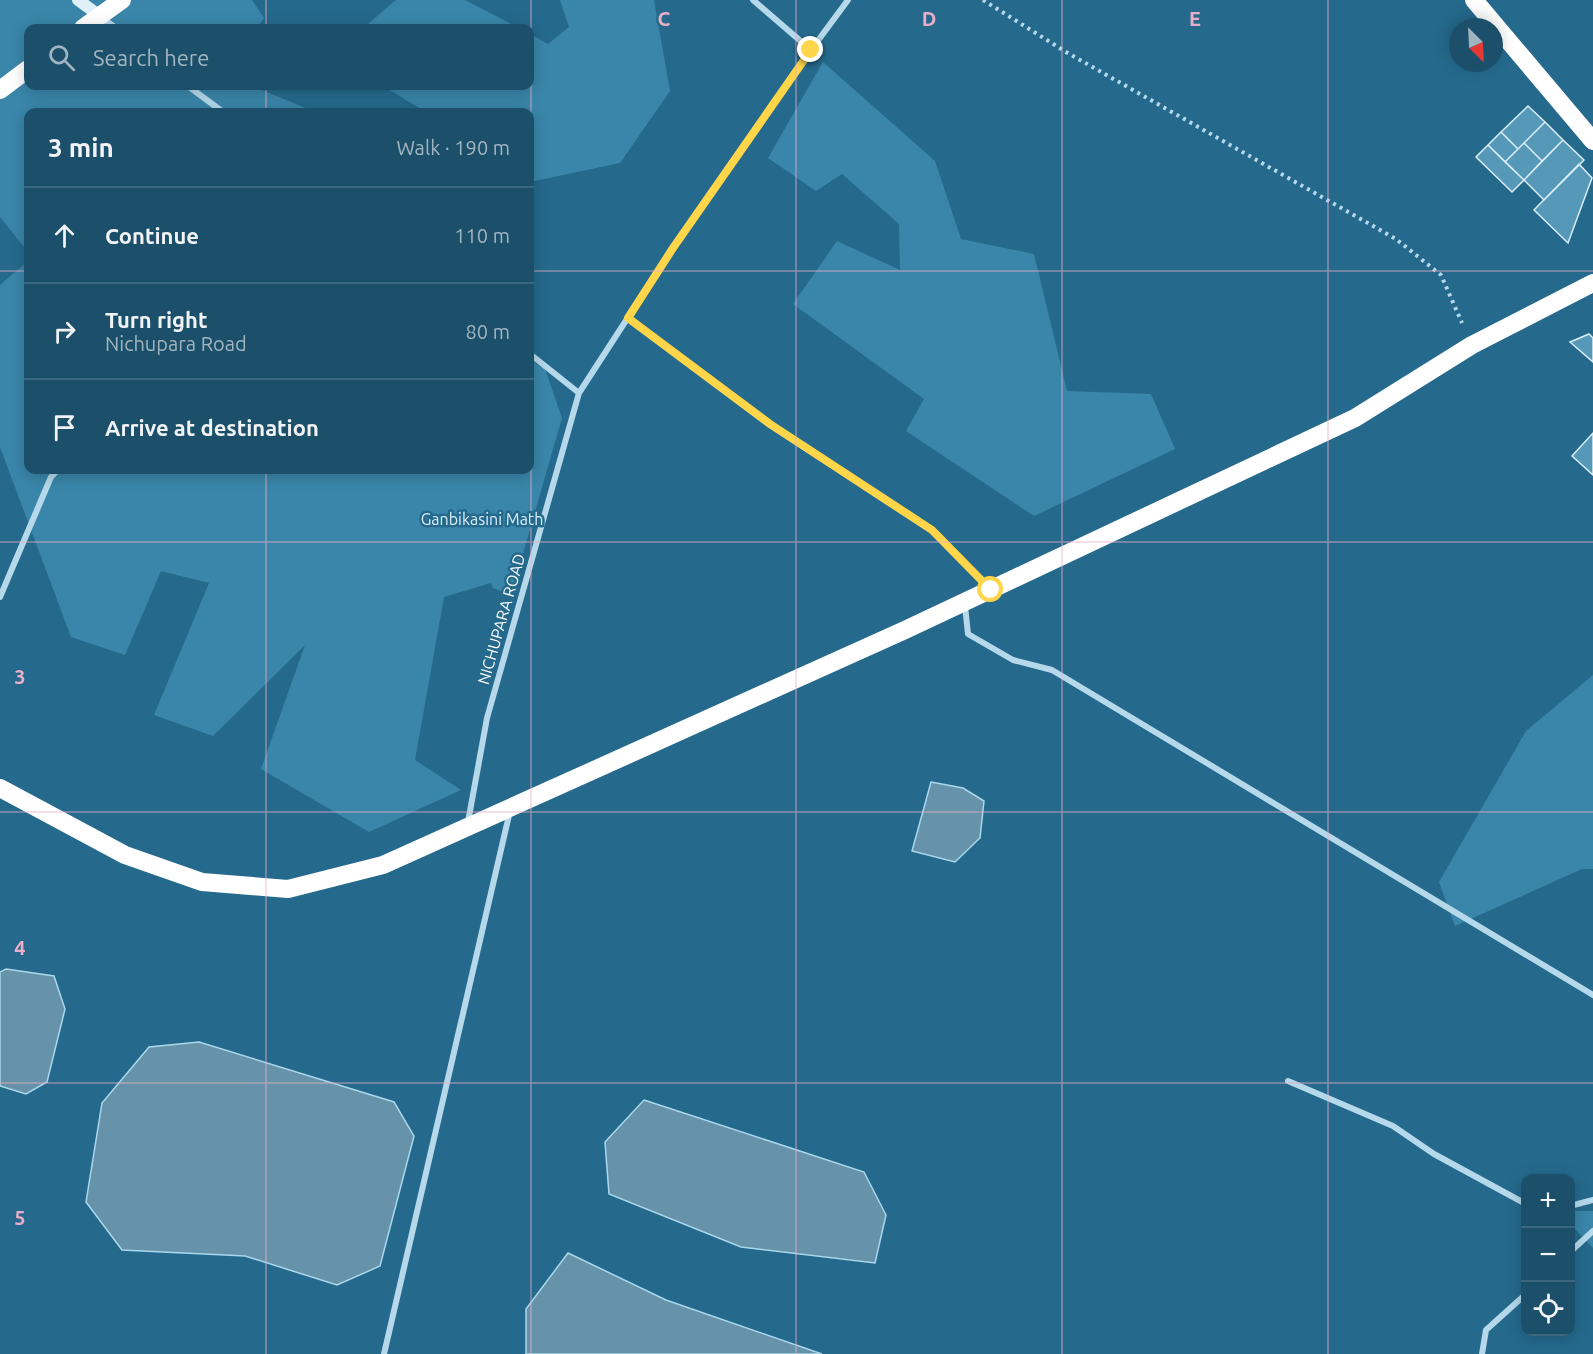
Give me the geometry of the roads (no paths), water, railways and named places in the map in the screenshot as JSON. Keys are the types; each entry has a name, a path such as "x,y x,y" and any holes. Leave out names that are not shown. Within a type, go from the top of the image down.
{"highway":[{"path":"89,24 122,0"},
{"path":"1474,0 1593,141"},
{"path":"0,90 24,72"},
{"path":"0,788 125,855 202,882 288,889 383,865 965,602 1355,418 1472,345 1593,283"}],"main road":[{"path":"78,0 100,16"}],"street":[{"path":"753,0 811,50"},
{"name":"NICHUPARA ROAD","path":"467,828 487,718 579,393 673,248 848,0"},
{"path":"100,16 111,24"},
{"path":"193,90 218,108"},
{"path":"628,318 770,424 932,530 991,590"},
{"path":"534,357 579,393"},
{"path":"0,597 54,474"},
{"path":"965,602 968,634 1013,660 1052,670 1593,995"},
{"path":"384,1354 511,808"},
{"path":"1288,1081 1393,1126 1434,1154 1521,1201"},
{"path":"1575,1205 1593,1200"},
{"path":"1575,1247 1593,1231"},
{"path":"1482,1354 1486,1330 1521,1298"}],"park label":[{"name":"Ganbikasini Math","path":"482,519"}]}
